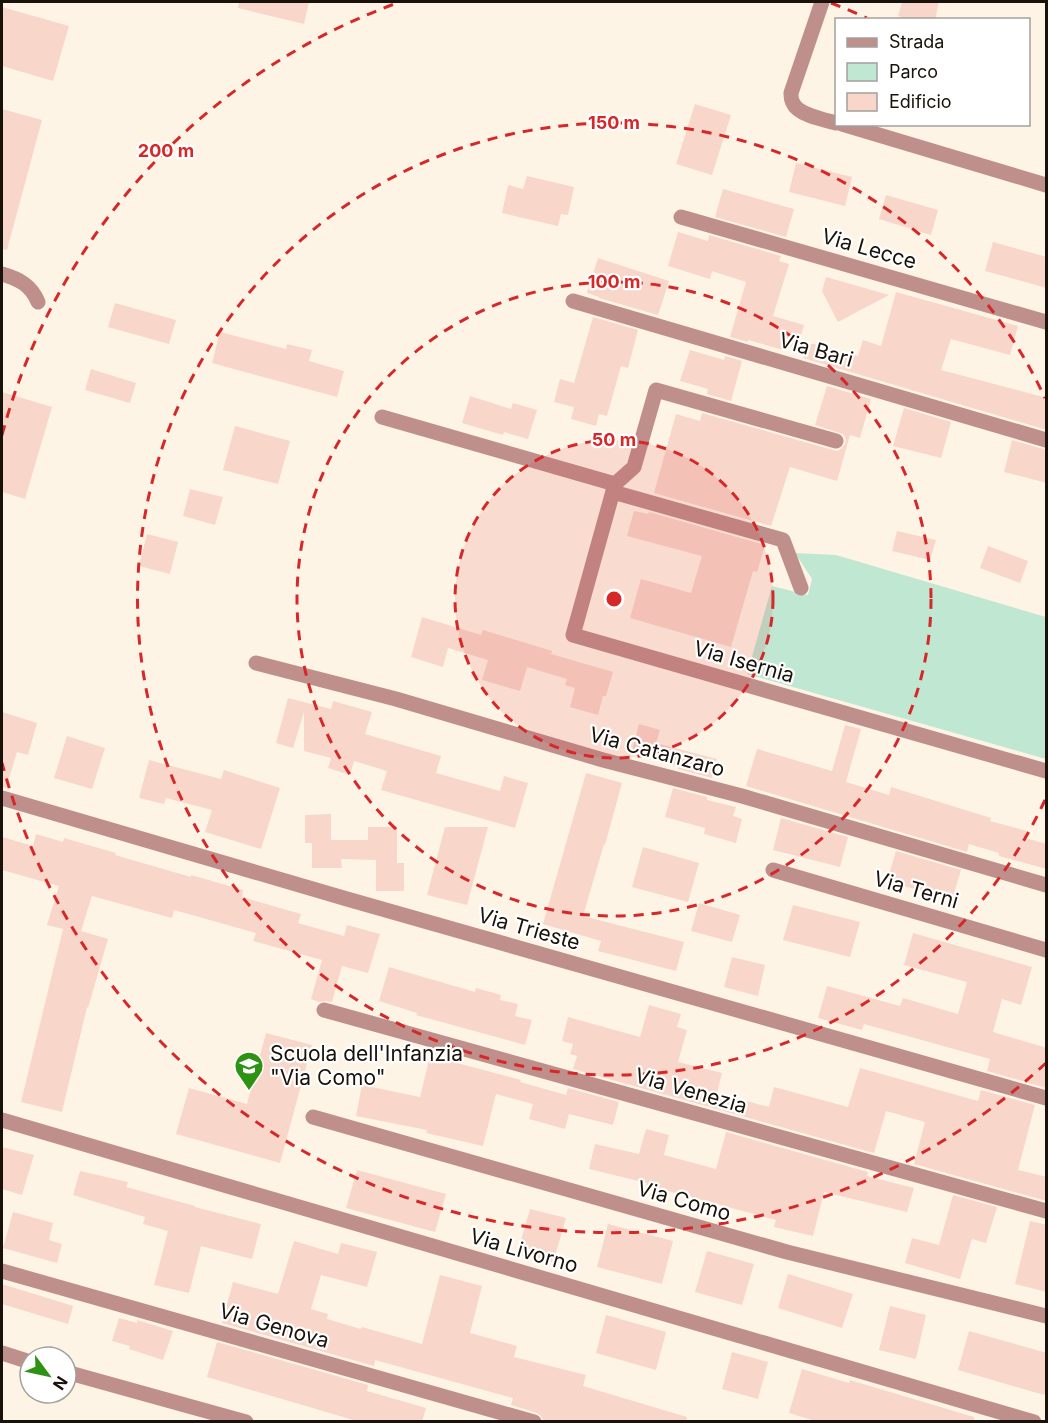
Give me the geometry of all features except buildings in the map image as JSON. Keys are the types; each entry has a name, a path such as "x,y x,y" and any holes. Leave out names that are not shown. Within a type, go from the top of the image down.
{"street":[{"path":"822,2 791,93 793,104 801,111 835,122"},
{"path":"849,126 1047,185"},
{"name":"Via Lecce","path":"681,217 1047,322"},
{"path":"2,274 24,282 32,290 38,302"},
{"name":"Via Bari","path":"573,302 1047,440"},
{"name":"Via Isernia","path":"836,441 656,390 634,467 614,488 573,634 1047,771"},
{"path":"382,417 783,540 801,588"},
{"name":"Via Catanzaro","path":"256,663 396,699 594,757 742,796 1047,885"},
{"name":"Via Trieste","path":"2,798 336,896 1047,1098"},
{"name":"Via Terni","path":"773,870 1047,950"},
{"name":"Via Venezia","path":"324,1010 1047,1211"},
{"name":"Via Como","path":"313,1117 787,1252 1047,1316"},
{"name":"Via Livorno","path":"2,1120 1034,1422"},
{"name":"Via Genova","path":"2,1271 534,1422"},
{"path":"2,1353 18,1358"},
{"path":"78,1375 246,1422"}],"green space":[{"path":"795,553 836,555 1046,617 1046,759 747,674 772,586 808,595 812,579"}],"place":[{"name":"Scuola dell'Infanzia \"Via Como\"","path":"249,1092"}]}
